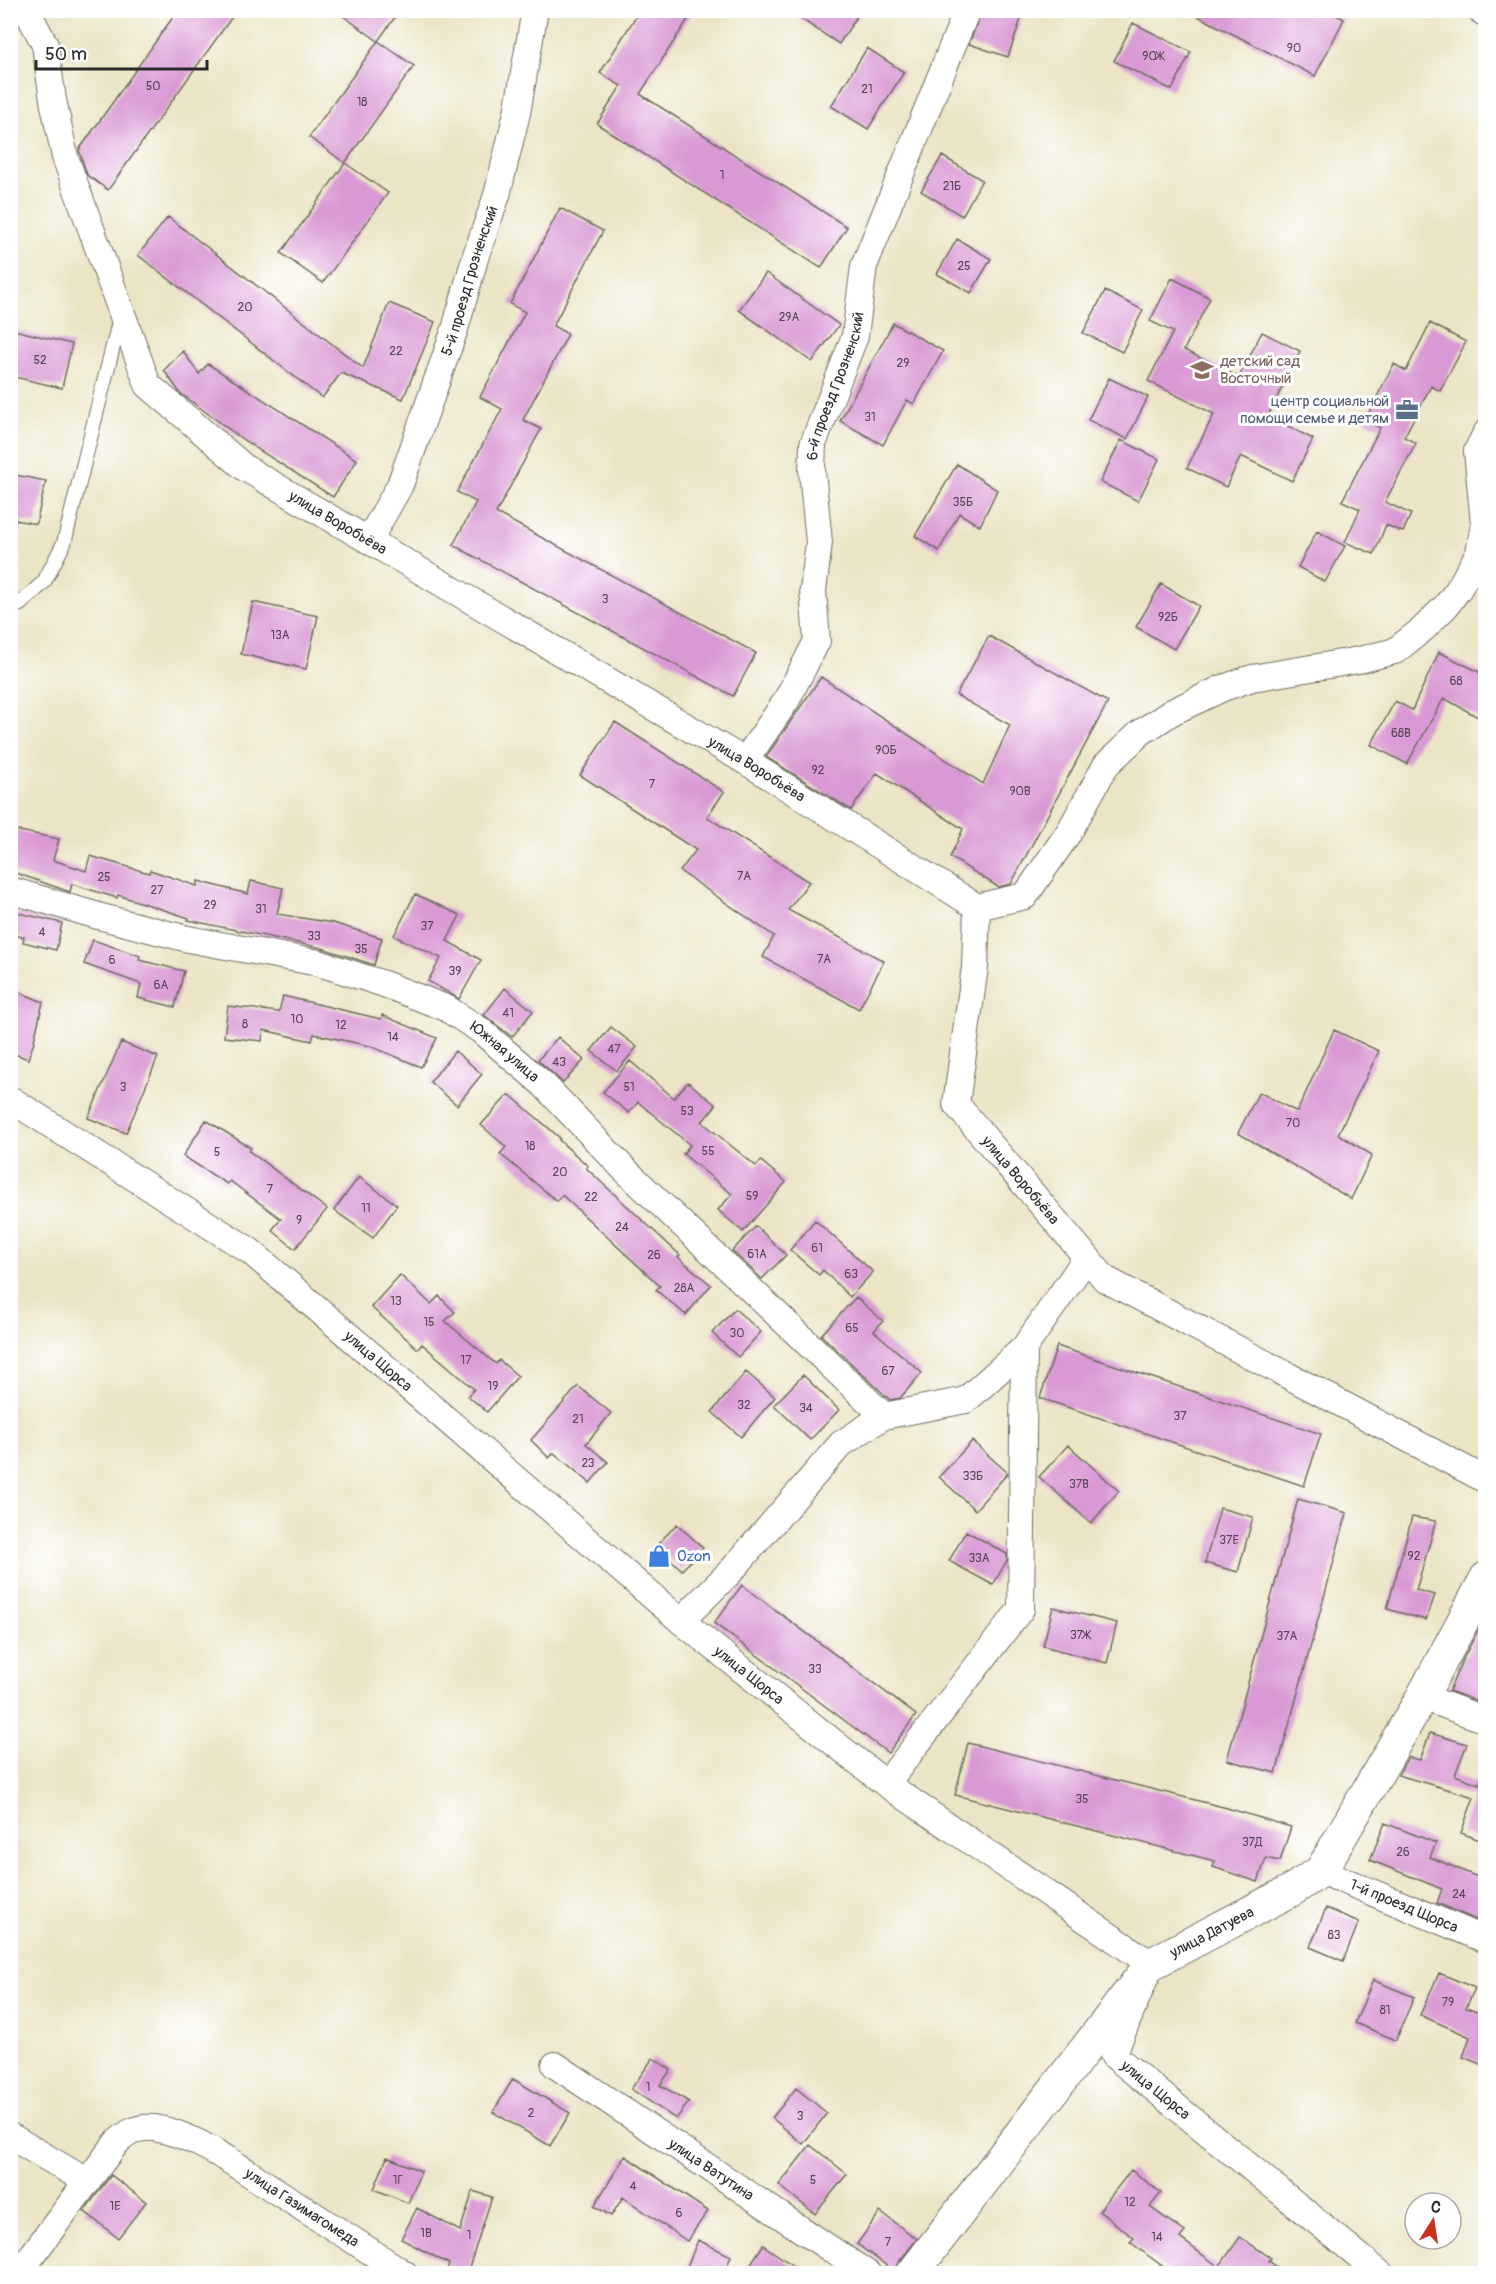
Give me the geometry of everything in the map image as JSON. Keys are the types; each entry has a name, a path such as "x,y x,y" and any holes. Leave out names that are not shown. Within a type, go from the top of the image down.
{"street":[{"name":"улица Воробьёва","path":"24,10 30,16 45,45 65,157 148,385 245,468 745,761 977,907 975,967 956,1104 1105,1279 1485,1480"},
{"name":"5-й проезд Грозненский","path":"369,540 400,485 455,329 502,175 517,113 535,10"},
{"name":"6-й проезд Грозненский","path":"745,761 786,701 817,641 813,591 819,542 812,471 813,444 855,336 864,266 967,10"},
{"path":"1480,10 1485,14"},
{"path":"977,907 1025,896 1069,832 1106,765 1140,733 1172,712 1223,688 1252,678 1359,660 1395,651 1424,628 1458,590 1479,553 1484,524 1478,451 1485,432"},
{"name":"Южная улица","path":"10,890 188,939 319,963 384,984 446,1008 480,1030 543,1084 622,1168 884,1416"},
{"name":"улица Щорса","path":"10,1099 250,1251 681,1621 886,1784 1151,1964 1113,2055 1381,2274"},
{"path":"681,1621 732,1569 841,1444 884,1416 966,1400 1024,1348 1087,1257"},
{"path":"886,1784 1021,1609 1024,1348"},
{"name":"улица Датуева","path":"912,2274 1151,1964 1292,1890 1321,1871 1422,1697 1485,1578"},
{"path":"1422,1697 1485,1720"},
{"name":"1-й проезд Щорса","path":"1321,1871 1485,1940"},
{"name":"улица Ватутина","path":"555,2065 868,2274"},
{"name":"улица Газимагомеда","path":"18,2274 117,2142 132,2130 154,2128 194,2142 230,2161 405,2274"},
{"path":"10,2136 88,2182"}],"lane":[{"path":"10,605 20,604 44,582 64,543 121,313"}],"building":[{"path":"178,10 237,10 108,190 87,175 79,150"},
{"path":"335,10 400,10 378,41"},
{"path":"640,10 694,10 640,94 847,227 821,268 597,124 621,86 600,73"},
{"path":"787,10 861,10 839,44"},
{"path":"982,10 1024,10 1008,57 969,44"},
{"path":"1186,10 1327,10 1344,19 1315,76"},
{"path":"1133,23 1191,52 1172,90 1114,61"},
{"path":"378,41 414,66 345,163 309,137"},
{"path":"867,48 904,72 868,129 831,106"},
{"path":"942,156 982,180 962,216 921,191"},
{"path":"345,163 388,193 323,283 281,253"},
{"path":"560,208 603,231 553,326 568,334 523,420 541,429 496,513 756,653 733,696 453,545 476,502 457,492 502,409 480,397 525,312 510,304"},
{"path":"168,217 363,368 389,303 435,322 403,399 341,373 322,398 138,255"},
{"path":"957,239 991,259 971,293 937,274"},
{"path":"766,273 839,325 812,362 739,310"},
{"path":"1172,278 1210,298 1184,350 1239,377 1262,332 1300,351 1268,416 1313,439 1292,481 1241,456 1226,487 1187,468 1214,414 1148,381 1173,332 1150,321"},
{"path":"1105,291 1143,310 1122,352 1083,333"},
{"path":"893,323 943,351 914,404 907,400 883,445 840,421"},
{"path":"1430,323 1466,342 1440,391 1431,386 1404,437 1416,443 1385,502 1411,514 1403,532 1386,525 1374,554 1345,542 1360,509 1342,501 1380,428 1365,420 1394,364 1406,371"},
{"path":"10,329 72,344 62,388 10,376"},
{"path":"183,351 199,374 208,364 357,460 333,497 245,441 180,393 164,370"},
{"path":"1109,378 1148,397 1127,439 1088,420"},
{"path":"1121,440 1159,459 1138,501 1100,482"},
{"path":"957,464 997,490 980,526 959,513 939,551 915,536"},
{"path":"10,474 46,481 36,524 10,519"},
{"path":"1317,531 1345,546 1325,582 1298,567"},
{"path":"1161,584 1199,606 1174,649 1136,627"},
{"path":"253,602 318,616 306,669 241,654"},
{"path":"989,636 1108,702 1011,884 998,887 950,857 963,829 877,773 851,810 766,757 821,677 983,784 1010,725 956,695"},
{"path":"1439,652 1485,675 1485,721 1444,698 1407,764 1371,745 1395,701 1412,710"},
{"path":"615,722 724,792 707,817 809,882 788,910 884,961 859,1009 763,957 774,936 680,871 696,850 580,775"},
{"path":"10,829 59,839 53,860 86,871 90,856 149,873 150,870 197,886 198,881 248,894 251,881 283,888 277,914 333,923 382,938 374,965 322,948 188,920 189,918 118,895 117,898 72,884 70,892 10,871"},
{"path":"415,894 460,915 447,941 481,960 459,999 428,981 441,958 394,936"},
{"path":"10,911 62,923 56,950 23,942 24,937 10,935"},
{"path":"93,940 140,956 139,960 184,971 175,1007 138,998 141,984 84,964"},
{"path":"10,988 43,1002 28,1059 10,1052"},
{"path":"505,988 533,1011 512,1037 484,1015"},
{"path":"283,996 381,1019 382,1015 437,1038 421,1067 370,1046 314,1034 312,1041 263,1030 262,1041 224,1037 228,1006 279,1012"},
{"path":"611,1027 637,1047 617,1071 591,1051"},
{"path":"1334,1030 1379,1051 1338,1134 1372,1155 1351,1199 1238,1133 1259,1092 1297,1112"},
{"path":"558,1037 584,1060 563,1083 538,1060"},
{"path":"121,1042 158,1057 126,1133 88,1118"},
{"path":"455,1051 482,1074 457,1105 430,1082"},
{"path":"630,1061 674,1098 688,1082 716,1105 702,1122 756,1166 761,1161 786,1182 743,1232 718,1210 732,1194 683,1154 690,1145 638,1102 629,1113 603,1092"},
{"path":"509,1094 560,1138 559,1140 588,1166 586,1168 680,1255 678,1257 711,1285 686,1315 656,1290 660,1286 562,1195 557,1201 500,1154 506,1147 481,1125"},
{"path":"206,1120 251,1148 249,1151 327,1209 295,1249 272,1230 281,1219 230,1181 227,1184 183,1156"},
{"path":"359,1177 397,1205 373,1238 334,1210"},
{"path":"815,1220 873,1272 850,1297 823,1270 819,1275 790,1250"},
{"path":"756,1226 786,1255 762,1279 732,1251"},
{"path":"400,1275 431,1304 439,1296 455,1312 445,1321 496,1364 499,1360 518,1376 487,1412 468,1396 474,1389 422,1344 418,1349 371,1307"},
{"path":"856,1297 883,1321 874,1331 922,1373 900,1398 890,1400 821,1335"},
{"path":"735,1309 761,1332 738,1357 712,1333"},
{"path":"1057,1346 1321,1434 1304,1486 1040,1398"},
{"path":"746,1372 775,1397 741,1437 712,1412"},
{"path":"803,1375 839,1410 810,1440 774,1405"},
{"path":"578,1386 611,1413 586,1444 608,1462 590,1483 554,1453 549,1458 531,1440"},
{"path":"972,1441 1008,1473 975,1510 939,1477"},
{"path":"1068,1445 1119,1491 1091,1523 1039,1477"},
{"path":"1298,1499 1347,1513 1276,1773 1227,1760"},
{"path":"1220,1508 1253,1517 1238,1572 1205,1563"},
{"path":"1412,1517 1436,1521 1416,1590 1435,1595 1426,1620 1387,1609"},
{"path":"677,1524 703,1548 682,1570 656,1546"},
{"path":"966,1531 1007,1554 1007,1560 993,1585 949,1561"},
{"path":"742,1585 916,1715 888,1753 714,1623"},
{"path":"1053,1607 1117,1623 1107,1663 1043,1646"},
{"path":"1485,1617 1485,1704 1449,1691"},
{"path":"1430,1733 1467,1744 1455,1775 1479,1784 1485,1772 1485,1842 1461,1833 1474,1797 1398,1775 1408,1757 1420,1760"},
{"path":"968,1743 1227,1808 1291,1827 1280,1861 1266,1858 1258,1882 1213,1867 1215,1861 955,1795"},
{"path":"1385,1823 1436,1843 1430,1857 1485,1880 1485,1924 1437,1903 1442,1889 1370,1860"},
{"path":"1326,1908 1359,1922 1343,1961 1310,1947"},
{"path":"1439,1973 1475,1988 1466,2008 1480,2013 1485,2002 1485,2066 1463,2057 1470,2037 1420,2015"},
{"path":"1373,1980 1414,1997 1396,2040 1355,2023"},
{"path":"653,2058 671,2070 660,2085 689,2102 676,2119 631,2089"},
{"path":"513,2079 570,2113 550,2146 493,2112"},
{"path":"796,2088 827,2113 803,2144 772,2118"},
{"path":"810,2145 847,2174 815,2214 779,2185"},
{"path":"625,2156 708,2211 687,2241 623,2197 611,2216 594,2206"},
{"path":"387,2157 421,2171 408,2203 374,2189"},
{"path":"1131,2170 1161,2193 1150,2207 1185,2232 1180,2238 1219,2267 1240,2237 1271,2258 1269,2261 1286,2274 1173,2274 1130,2242 1134,2238 1099,2211"},
{"path":"111,2175 146,2202 118,2238 84,2211"},
{"path":"473,2191 492,2197 467,2274 446,2274 449,2264 401,2239 417,2208 460,2231"},
{"path":"880,2212 917,2239 894,2271 857,2244"},
{"path":"698,2240 731,2256 724,2274 684,2274"},
{"path":"763,2245 805,2274 744,2274"}],"place":[{"name":"детский сад Восточный","path":"1202,370"},
{"name":"центр социальной помощи семье и детям","path":"1407,410"},
{"name":"Ozon","path":"659,1556"}]}
